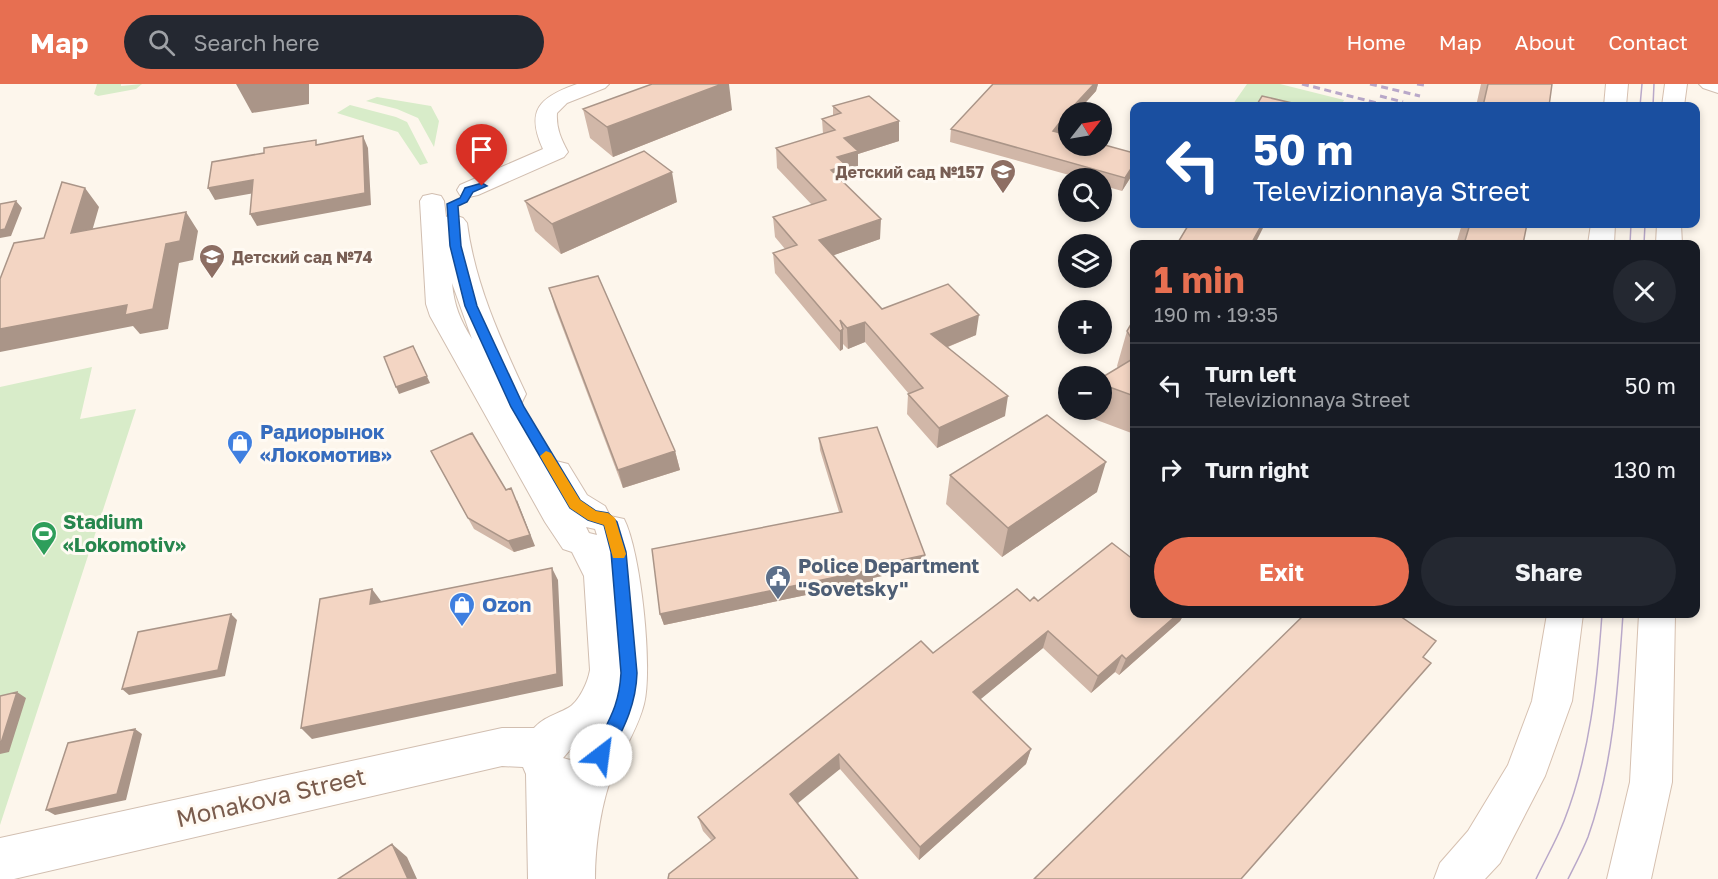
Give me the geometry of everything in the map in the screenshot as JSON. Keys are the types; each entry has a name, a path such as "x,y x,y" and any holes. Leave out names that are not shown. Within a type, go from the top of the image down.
{"street":[{"path":"573,879 572,856 593,748 624,710 628,690 629,673 618,552 592,533 557,513 444,316 440,304 451,199 556,152 546,134 546,115 550,104 563,96 598,84"},
{"path":"1615,102 1617,84"},
{"path":"1674,102 1676,84"},
{"path":"1710,84 1718,87"},
{"path":"1456,879 1484,847 1524,776 1552,701 1564,618"},
{"path":"1629,879 1651,782 1657,618"},
{"path":"550,879 546,760 555,733 564,727 593,748"},
{"name":"Monakova Street","path":"0,860 502,747 546,760"}],"green space":[{"path":"97,84 121,84 121,86 142,84 136,89 98,96 94,94"},
{"path":"1247,84 1280,84 1344,100 1343,102 1234,102"},
{"path":"377,97 431,106 439,121 434,147 418,118 397,109 366,101"},
{"path":"350,105 407,122 428,163 420,165 398,132 337,113"},
{"name":"Stadium «Lokomotiv»","path":"92,367 80,419 136,409 0,825 0,387"}],"building":[{"path":"652,84 722,84 607,127 583,109"},
{"path":"993,84 1094,84 1077,102 1058,102 1058,125 1053,131 1058,132 1058,156 1112,156 1112,147 1130,152 1130,170 1125,178 1112,174 1112,168 1089,168 951,129"},
{"path":"1488,84 1552,84 1550,102 1484,102"},
{"path":"869,96 899,121 844,138 858,151 837,157 846,165 831,170 881,219 819,240 882,309 948,284 979,315 931,334 1008,396 939,428 908,394 923,388 865,322 847,328 840,320 843,329 840,331 773,253 797,245 773,217 826,200 776,148 835,130 822,119 841,113 833,106"},
{"path":"1262,96 1288,102 1258,102"},
{"path":"363,136 365,193 250,214 253,180 208,188 212,162 264,153 264,148 316,140 316,145"},
{"path":"644,151 672,172 552,224 525,201"},
{"path":"62,182 85,188 71,233 186,212 180,241 166,244 153,309 125,315 127,305 0,329 0,279 14,243 44,238"},
{"path":"16,201 5,229 0,230 0,204"},
{"path":"1187,228 1260,228 1253,240 1179,240"},
{"path":"1469,228 1526,228 1524,240 1465,240"},
{"path":"598,276 675,451 618,470 549,288"},
{"path":"413,346 427,376 396,387 384,357"},
{"path":"1130,360 1130,395 1112,388 1112,371"},
{"path":"1047,415 1106,462 1008,528 950,475"},
{"path":"877,427 925,555 873,566 874,569 660,614 652,549 842,512 819,438"},
{"path":"472,433 506,490 511,488 530,535 508,541 468,518 431,451"},
{"path":"1112,543 1130,557 1130,618 1173,618 1126,659 1122,655 1098,676 1048,631 973,692 1031,749 920,847 839,754 790,794 858,879 668,879 669,874 715,838 698,817 921,641 933,653 1017,589 1030,601 1034,597 1038,601"},
{"path":"552,568 557,674 301,728 320,599 372,589 370,604"},
{"path":"231,614 218,670 122,689 138,632"},
{"path":"1301,618 1403,618 1436,641 1423,657 1431,663 1241,879 1034,879"},
{"path":"17,692 0,746 0,696"},
{"path":"135,729 117,794 46,810 68,743"},
{"path":"392,844 408,879 338,879"}],"tram line":[{"path":"1640,102 1642,84"},
{"path":"1653,102 1654,84"},
{"path":"1630,240 1631,228"},
{"path":"1644,240 1645,228"},
{"path":"1536,879 1564,821 1580,771 1595,693 1602,618"},
{"path":"1568,879 1588,837 1609,755 1623,618"}],"railway":[{"path":"1302,84 1373,102"},
{"path":"1370,84 1420,96"},
{"path":"1417,84 1424,85"},
{"path":"1380,96 1403,102"}],"slow traffic":[{"path":"546,456 575,504 593,516 603,517 610,522 619,554"}],"place":[{"name":"Детский сад №157","path":"1003,195"},
{"name":"Детский сад №74","path":"212,280"},
{"name":"Радиорынок «Локомотив»","path":"240,466"},
{"name":"Stadium «Lokomotiv»","path":"44,557"},
{"name":"Police Department \"Sovetsky\"","path":"778,601"},
{"name":"Ozon","path":"462,628"}],"route":[{"path":"482,186 469,190 464,200 452,204 456,246 471,306 518,407 575,504 593,516 603,517 610,522 618,552 629,673 628,690 624,710 601,755"}]}
